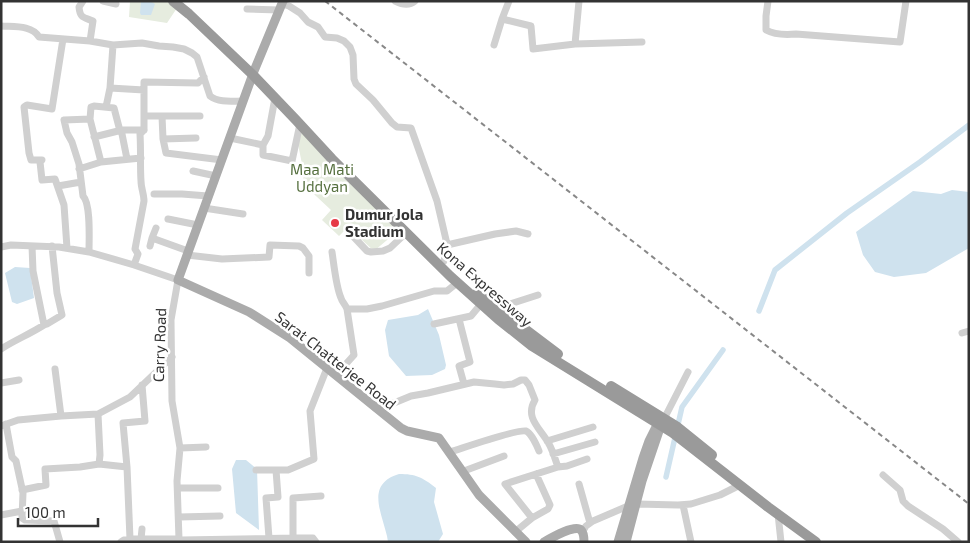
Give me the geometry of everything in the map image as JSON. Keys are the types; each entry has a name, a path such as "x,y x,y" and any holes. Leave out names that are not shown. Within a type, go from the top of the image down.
{"highway":[{"name":"Kona Expressway","path":"173,1 253,73 476,292 554,352 662,420 826,542"},
{"name":"Kona Expressway","path":"183,1 200,15 332,159 457,283 498,319 532,346 662,420"},
{"name":"Kona Expressway","path":"686,439 740,485 816,542"}],"main road":[{"name":"Carry Road","path":"178,280 253,73 282,5"},
{"name":"Sarat Chatterjee Road","path":"178,280 249,312 290,338 401,428 406,431 439,438 464,471 479,495 523,541"},
{"path":"618,542 642,481 662,420"},
{"path":"626,542 632,505"},
{"path":"544,542 570,529 578,528 582,532 584,542"}],"street":[{"path":"83,1 79,7 80,13 84,18 93,21 90,41"},
{"path":"103,1 116,4"},
{"path":"395,1 402,4 409,4 415,1"},
{"path":"494,45 509,1"},
{"path":"575,44 579,1"},
{"path":"768,1 765,25 766,30 770,32 783,35 796,34 900,42 906,1"},
{"path":"247,9 289,6 308,22 318,26 325,37 337,38 344,41 350,47 353,55 356,84 373,100 392,123 397,127 411,128 437,201 447,245 444,262"},
{"path":"502,19 531,26 532,48 534,49 575,44 642,42"},
{"path":"1,26 31,29 39,37 90,41 113,45 142,43 184,49 197,57 210,96 214,100 243,101"},
{"path":"63,39 52,109 27,105 24,107 31,160 42,160 40,162 42,180 55,179 64,205 66,248"},
{"path":"106,107 110,88 113,45"},
{"path":"134,265 138,254 136,249 144,201 144,194 141,188 140,134 144,130 144,82 198,83 204,77"},
{"path":"110,88 144,90"},
{"path":"275,98 268,136 263,145 264,155 292,161 300,124"},
{"path":"101,162 90,119 91,108 94,106 114,108 127,159"},
{"path":"144,116 200,116"},
{"path":"162,116 163,139 166,152 222,160"},
{"path":"89,252 89,221 86,199 83,196 79,169 64,120 90,119"},
{"path":"94,137 121,131 144,130"},
{"path":"163,139 196,138"},
{"path":"230,138 263,145"},
{"path":"79,169 101,162 141,158"},
{"path":"193,171 216,176"},
{"path":"58,186 81,182"},
{"path":"154,194 208,196"},
{"path":"204,208 243,214"},
{"path":"168,220 198,225"},
{"path":"150,246 156,228"},
{"path":"447,245 516,231 528,234"},
{"path":"350,233 367,251 371,252 390,248 406,233"},
{"path":"152,238 188,253 222,259 269,256 270,245 299,246 309,256 309,273"},
{"name":"Sarat Chatterjee Road","path":"1,247 11,245 52,246 89,252 178,280"},
{"path":"32,246 33,271 44,325"},
{"path":"1,349 62,315 57,293 52,246"},
{"path":"332,252 341,299 347,308 354,355 336,375"},
{"name":"Carry Road","path":"178,280 172,320 172,401 180,448 178,488 179,539"},
{"path":"347,308 367,309 382,306 434,291 447,291 457,283"},
{"path":"501,311 507,305 538,295"},
{"path":"434,324 471,316 481,304"},
{"path":"459,319 470,362 459,366 464,384"},
{"path":"60,542 54,521 25,520 22,518 22,490 16,460 12,458 4,425 18,420 98,414 130,397 172,358"},
{"path":"256,470 288,470 314,459 310,412 327,368"},
{"path":"54,369 61,416"},
{"path":"662,420 688,372"},
{"path":"1,383 19,380"},
{"path":"375,408 382,402 394,403 410,396 474,382 504,385 524,380 529,385 535,400 531,412 533,418 537,428 547,441 558,467"},
{"path":"130,539 123,423 145,420 142,385"},
{"path":"98,414 99,464"},
{"path":"547,441 594,427"},
{"path":"450,452 512,433 526,431 539,451"},
{"path":"553,454 595,442"},
{"path":"180,448 206,447"},
{"path":"464,471 504,456"},
{"path":"532,518 505,484 587,460"},
{"path":"22,490 46,485 45,469 99,464 127,467"},
{"path":"269,538 266,498 278,497 276,470"},
{"path":"515,532 532,518 550,507 536,474"},
{"path":"883,475 900,490 903,501 908,506 943,529 958,542"},
{"path":"579,484 590,523"},
{"path":"582,532 593,521 632,505 691,504 714,498 740,485"},
{"path":"178,488 218,488"},
{"path":"293,540 293,498 321,496"},
{"path":"683,505 691,542"},
{"path":"1,515 22,510"},
{"path":"778,514 781,542"},
{"path":"179,517 220,516"},
{"path":"142,529 142,539"},
{"path":"121,542 130,539 213,540 269,538 293,540 313,538 316,542"}],"green space":[{"path":"130,1 172,1 177,8 167,23 129,17"},
{"name":"Maa Mati Uddyan","path":"301,125 399,230 374,251 348,227 339,236 322,220 331,210 302,183 304,174 297,139"}],"water":[{"path":"141,1 150,1 155,4 151,15 141,15"},
{"path":"952,190 969,192 969,248 926,273 894,277 875,272 863,255 856,232 913,191 941,194"},
{"path":"15,267 30,268 34,298 17,304 12,302 5,273"},
{"path":"428,309 439,335 446,365 445,369 432,375 406,376 389,356 385,330 388,320 418,315"},
{"path":"236,460 246,460 257,469 259,530 236,513 232,469"},
{"path":"399,474 419,477 436,488 434,502 443,534 438,542 388,542 379,508 379,491 382,484"}],"waterway":[{"path":"759,311 775,270 847,213 969,125"},
{"path":"666,477 682,407 723,350"}],"railway":[{"path":"325,1 969,504"}],"place":[{"name":"Dumur Jola Stadium","path":"335,223"}]}
